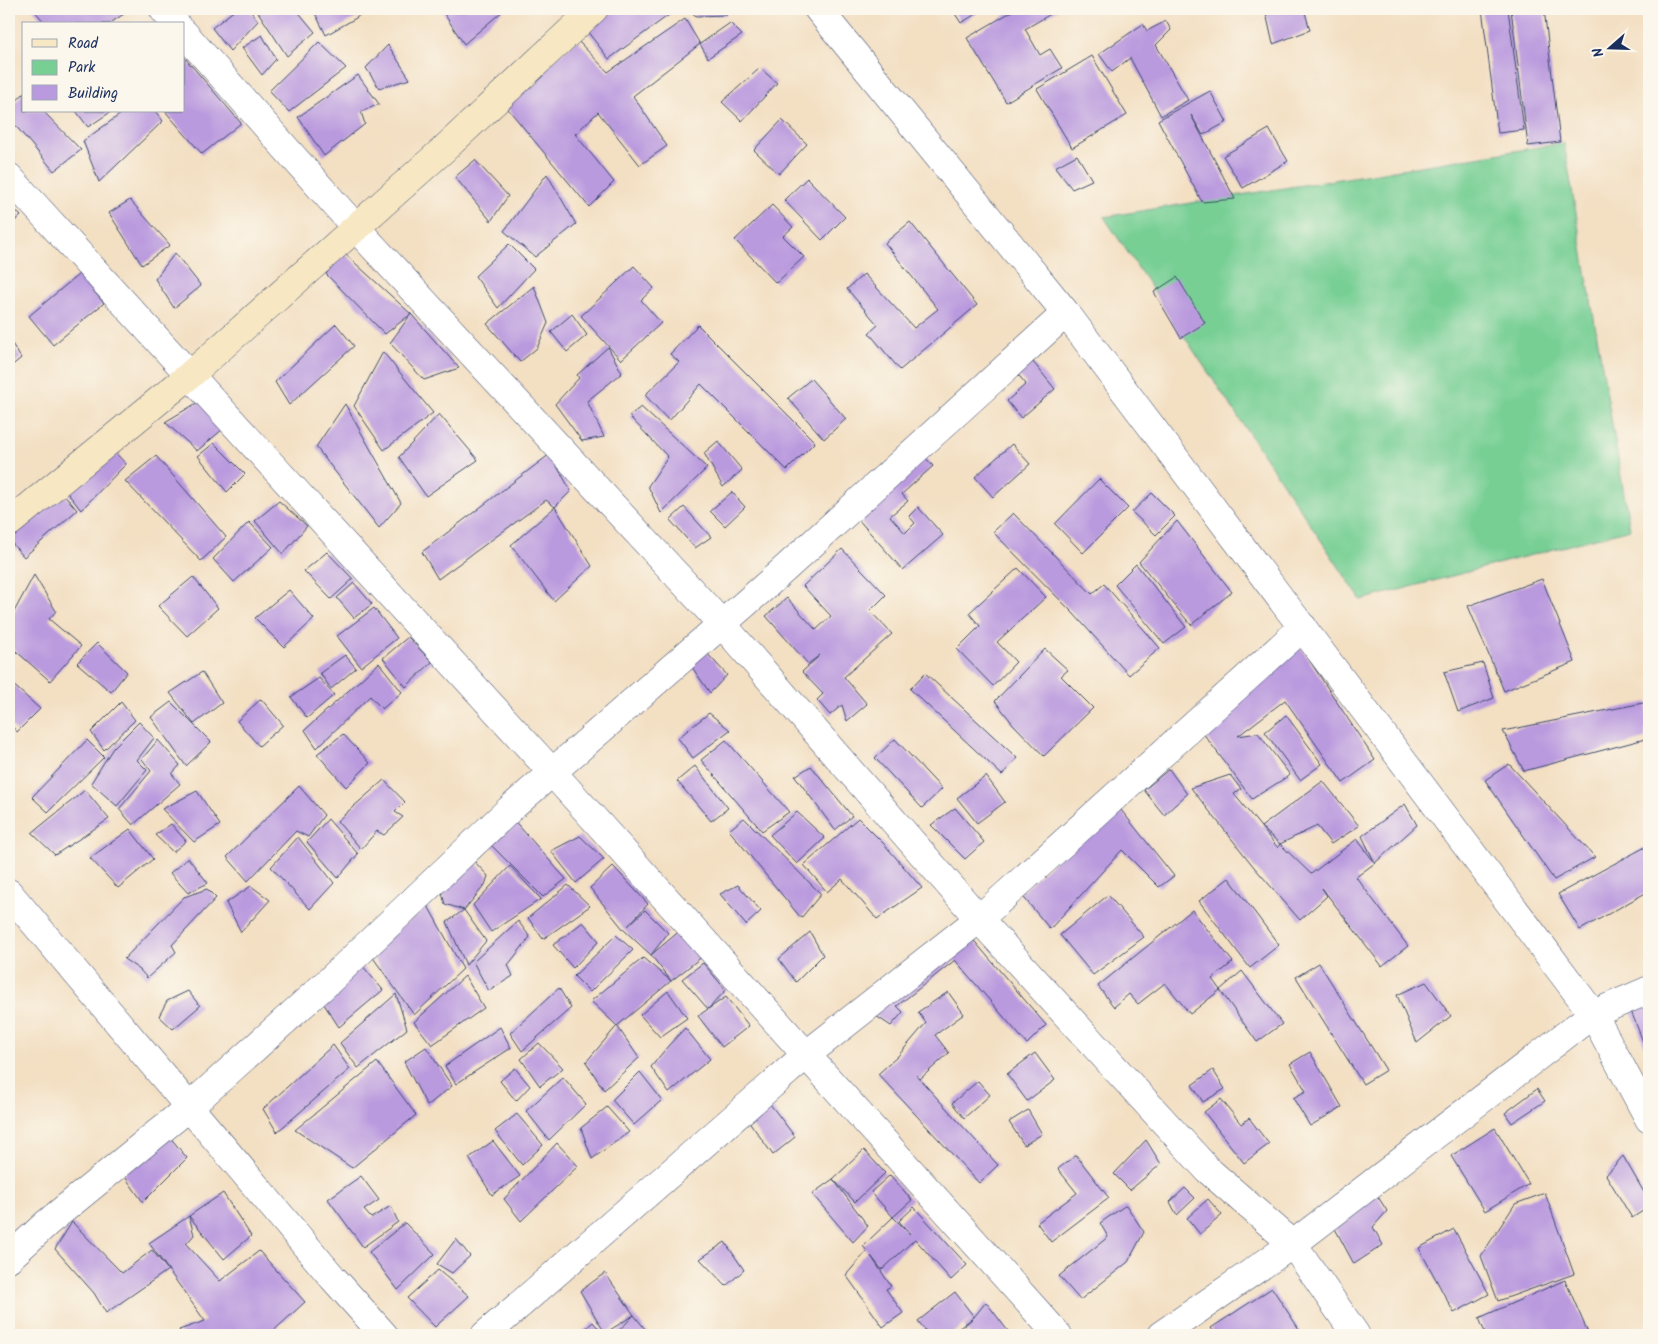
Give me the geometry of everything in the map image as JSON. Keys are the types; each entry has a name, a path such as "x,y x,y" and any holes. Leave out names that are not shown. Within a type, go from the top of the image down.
{"street":[{"path":"163,9 174,22"},
{"path":"9,523 190,375 444,150 594,9"},
{"path":"818,9 1066,313 1304,627 1593,1014 1649,1119"},
{"path":"185,34 356,228 722,624 980,919 1208,1170 1293,1244 1356,1335"},
{"path":"9,177 552,772 1058,1335"},
{"path":"9,1258 47,1223 188,1108 330,980 489,829 722,624 1066,313"},
{"path":"485,1335 806,1055 980,919 1304,627"},
{"path":"9,893 188,1108 384,1335"},
{"path":"1161,1335 1293,1244 1593,1014 1649,990"}],"green space":[{"path":"1564,143 1630,529 1361,600 1104,217"}],"building":[{"path":"33,9 131,9 112,22 44,22"},
{"path":"236,9 249,9 258,21 230,51 212,28"},
{"path":"256,9 296,9 315,32 287,56"},
{"path":"313,9 367,9 356,18 326,35"},
{"path":"441,9 505,9 464,44"},
{"path":"602,9 677,9 609,59 583,26"},
{"path":"688,9 722,9 727,15 696,16"},
{"path":"952,9 984,9 961,23"},
{"path":"1016,9 1059,9 1025,29 1040,55 1050,49 1062,68 1006,102 967,38"},
{"path":"1279,9 1304,9 1310,30 1273,44 1266,13"},
{"path":"1482,9 1508,9 1524,130 1498,133"},
{"path":"1511,9 1544,9 1560,142 1528,146"},
{"path":"685,19 700,44 633,96 667,146 640,165 598,112 575,134 614,182 589,207 504,104 577,40 608,72"},
{"path":"1166,21 1171,30 1156,45 1188,100 1161,116 1130,58 1112,72 1099,54 1143,24 1147,31"},
{"path":"730,23 742,35 708,58 700,44"},
{"path":"262,35 276,59 262,75 242,48"},
{"path":"319,42 346,68 289,112 269,91"},
{"path":"388,45 410,79 379,88 366,68"},
{"path":"1092,56 1127,115 1072,148 1037,89"},
{"path":"185,58 241,123 202,154 166,112 185,112"},
{"path":"760,68 777,83 742,121 722,102"},
{"path":"358,75 379,104 361,112 365,124 324,156 298,117"},
{"path":"1210,91 1227,122 1203,135 1191,115 1235,199 1202,202 1158,120"},
{"path":"22,95 22,112 44,112 81,150 54,171 9,118 9,109"},
{"path":"77,112 110,112 88,127"},
{"path":"124,112 156,112 163,121 99,182 83,141"},
{"path":"782,120 807,144 779,174 754,150"},
{"path":"1269,129 1288,161 1243,188 1223,156"},
{"path":"1077,155 1092,180 1072,189 1055,167"},
{"path":"475,160 508,196 491,221 455,177"},
{"path":"547,174 576,224 535,257 504,231"},
{"path":"807,178 845,217 822,240 784,200"},
{"path":"130,200 170,245 142,265 109,213"},
{"path":"9,203 21,216 9,226"},
{"path":"772,205 793,227 783,236 804,257 776,283 735,240"},
{"path":"910,222 977,305 900,370 869,333 878,325 847,289 864,274 914,328 938,309 885,243"},
{"path":"509,244 534,269 498,308 475,276"},
{"path":"343,252 411,314 385,334 326,274"},
{"path":"175,253 201,286 174,308 155,279"},
{"path":"634,266 654,288 641,300 661,323 621,360 581,316"},
{"path":"79,274 104,303 53,345 29,316"},
{"path":"1177,277 1205,323 1181,338 1154,292"},
{"path":"534,286 548,323 537,348 520,362 487,324"},
{"path":"411,314 459,368 424,380 390,343"},
{"path":"572,314 587,335 567,352 551,332"},
{"path":"336,324 354,346 289,405 275,382"},
{"path":"698,325 815,442 787,470 701,384 669,421 645,395 679,362 670,354"},
{"path":"9,339 21,358 9,368"},
{"path":"608,347 622,373 587,401 604,437 582,441 555,404 579,378 577,375"},
{"path":"383,352 433,413 384,450 354,406"},
{"path":"1025,352 1055,389 1021,418 1007,401 1026,384 1010,365"},
{"path":"811,379 846,419 824,439 788,398"},
{"path":"200,401 223,429 197,451 165,422"},
{"path":"345,404 401,503 379,528 316,447"},
{"path":"641,407 707,468 661,513 648,486 668,457 629,416"},
{"path":"439,414 478,460 426,496 399,457"},
{"path":"718,441 742,470 723,487 704,453"},
{"path":"106,443 126,464 81,510 61,485"},
{"path":"214,443 245,474 227,492 198,456"},
{"path":"1012,444 1030,464 993,497 975,477"},
{"path":"550,454 571,491 555,507 546,500 438,579 422,552"},
{"path":"156,456 226,537 201,561 125,481"},
{"path":"924,456 933,466 902,494 908,501 890,516 905,533 915,523 909,516 918,507 943,535 903,570 856,517"},
{"path":"1099,479 1128,508 1083,553 1055,524"},
{"path":"58,487 77,510 24,557 9,540 9,529"},
{"path":"732,492 745,507 725,526 710,511"},
{"path":"1152,493 1175,516 1156,535 1132,512"},
{"path":"279,501 307,526 283,554 255,521"},
{"path":"555,507 592,566 554,601 511,545"},
{"path":"684,507 711,537 695,548 670,520"},
{"path":"1013,513 1092,594 1104,584 1160,648 1129,675 1073,613 993,532"},
{"path":"1177,521 1232,592 1191,625 1139,562"},
{"path":"249,522 273,547 234,582 213,559"},
{"path":"842,549 886,595 870,611 892,634 844,677 867,704 847,721 842,705 830,715 817,700 823,694 802,672 820,655 808,664 766,616 787,598 816,630 831,616 803,586"},
{"path":"327,552 353,579 331,599 304,571"},
{"path":"1136,564 1186,627 1164,644 1115,585"},
{"path":"1018,568 1046,597 997,642 1016,662 993,686 957,649 980,626 969,613"},
{"path":"34,575 56,611 49,619 81,646 50,681 9,645 9,621"},
{"path":"193,577 218,608 187,636 158,606"},
{"path":"1542,579 1575,662 1504,691 1468,606"},
{"path":"354,583 372,604 354,618 337,598"},
{"path":"289,590 314,619 284,647 255,618"},
{"path":"374,608 397,638 361,667 337,636"},
{"path":"408,637 432,662 406,687 383,658"},
{"path":"1296,640 1375,760 1343,783 1285,700 1238,736 1258,733 1290,775 1252,799 1200,729"},
{"path":"97,643 127,672 111,692 77,663"},
{"path":"1045,649 1068,670 1061,676 1093,708 1044,756 1013,724 995,701"},
{"path":"705,651 727,675 710,693 689,663"},
{"path":"345,655 356,668 331,689 320,673"},
{"path":"379,663 402,692 382,709 370,696 317,748 305,730"},
{"path":"1483,663 1494,698 1458,712 1444,672"},
{"path":"202,672 222,703 194,724 170,693"},
{"path":"925,673 1017,758 1002,775 910,689"},
{"path":"319,678 334,695 307,718 291,697"},
{"path":"9,681 40,709 17,732 9,723"},
{"path":"261,699 283,725 259,746 237,721"},
{"path":"121,702 135,720 104,750 91,732"},
{"path":"171,702 211,742 186,766 151,717"},
{"path":"1648,702 1645,739 1524,771 1503,731"},
{"path":"709,713 730,730 693,758 678,738"},
{"path":"1286,715 1322,764 1300,780 1265,732"},
{"path":"139,722 154,738 137,760 147,770 117,806 91,783 113,748"},
{"path":"343,734 370,763 346,787 317,754"},
{"path":"895,739 942,789 922,808 875,758"},
{"path":"87,740 104,757 48,812 32,797"},
{"path":"158,740 180,765 172,774 180,784 133,825 119,809 151,771 142,759"},
{"path":"726,740 789,812 762,831 701,760"},
{"path":"1509,764 1595,857 1554,880 1485,780"},
{"path":"695,766 728,808 711,821 677,781"},
{"path":"811,766 852,816 835,830 795,776"},
{"path":"1169,769 1187,794 1164,815 1144,790"},
{"path":"1230,775 1241,789 1234,794 1278,848 1280,844 1311,874 1357,839 1375,863 1356,877 1408,946 1382,966 1322,888 1327,896 1300,920 1254,867 1191,788"},
{"path":"986,776 1005,802 977,823 957,798"},
{"path":"384,780 405,802 395,812 403,817 384,835 377,831 361,849 337,821"},
{"path":"1323,781 1359,826 1331,844 1317,826 1280,844 1261,827"},
{"path":"299,786 324,815 308,837 296,831 248,881 227,857"},
{"path":"85,790 109,819 55,855 32,833"},
{"path":"197,791 220,825 194,842 162,809"},
{"path":"1405,804 1417,825 1375,863 1362,836"},
{"path":"1117,805 1174,876 1159,887 1122,850 1050,929 1020,893"},
{"path":"955,808 984,842 965,859 931,825"},
{"path":"797,812 825,838 797,864 770,835"},
{"path":"511,817 566,879 543,897 482,836"},
{"path":"744,818 821,894 801,918 729,830"},
{"path":"858,818 884,844 922,888 877,919 842,879 827,892 804,865"},
{"path":"328,819 358,854 338,878 307,842"},
{"path":"171,824 186,841 173,852 155,835"},
{"path":"130,829 153,859 118,888 90,858"},
{"path":"580,836 604,859 576,883 551,851"},
{"path":"298,837 334,883 310,909 271,867"},
{"path":"1649,845 1649,891 1580,930 1558,894"},
{"path":"188,858 208,883 188,893 170,873"},
{"path":"472,859 488,876 485,885 464,910 445,904 440,886"},
{"path":"510,866 541,899 491,932 473,905"},
{"path":"613,866 648,904 628,926 645,910 668,933 651,955 624,930 590,888"},
{"path":"1229,878 1279,945 1250,968 1199,901"},
{"path":"568,885 590,906 543,939 528,918"},
{"path":"738,885 761,911 746,925 720,894"},
{"path":"251,886 270,900 241,932 226,903"},
{"path":"207,889 216,898 172,945 176,952 147,978 140,970 124,959 184,897"},
{"path":"1108,895 1144,937 1093,975 1060,935"},
{"path":"428,906 463,969 414,1015 369,952"},
{"path":"464,910 486,941 466,965 447,922"},
{"path":"1192,910 1233,962 1212,979 1220,990 1190,1014 1165,983 1138,1004 1129,994 1114,1007 1098,986"},
{"path":"518,921 530,937 508,965 513,976 489,991 473,962"},
{"path":"583,922 599,941 573,968 553,945"},
{"path":"688,924 703,956 671,981 651,955"},
{"path":"810,932 823,955 796,982 779,959"},
{"path":"616,935 633,950 590,992 574,976"},
{"path":"970,936 1046,1025 1027,1044 955,960 897,1006 903,1012 891,1026 873,1014"},
{"path":"355,957 383,990 339,1027 316,992"},
{"path":"643,958 671,981 617,1026 591,1001"},
{"path":"703,963 726,990 708,1009 682,979"},
{"path":"1319,963 1386,1070 1363,1084 1296,977"},
{"path":"1242,971 1282,1024 1257,1042 1220,990"},
{"path":"465,976 484,1008 432,1045 414,1022"},
{"path":"1426,982 1451,1016 1417,1043 1397,995"},
{"path":"559,988 571,1008 522,1051 510,1033"},
{"path":"188,991 200,1006 173,1029 159,1016 167,1001"},
{"path":"668,991 687,1018 660,1037 640,1015"},
{"path":"948,992 964,1014 935,1035 949,1053 920,1079 916,1075 998,1165 979,1183 878,1074 898,1056 926,1023 918,1012"},
{"path":"396,994 407,1029 358,1068 340,1043"},
{"path":"1649,996 1649,1051 1647,1052 1631,1011"},
{"path":"726,997 749,1026 722,1047 698,1016"},
{"path":"617,1026 639,1058 604,1090 586,1062"},
{"path":"500,1027 511,1048 456,1084 445,1066"},
{"path":"685,1028 710,1059 669,1093 651,1067"},
{"path":"539,1043 563,1068 540,1086 521,1059"},
{"path":"333,1045 350,1069 277,1132 263,1109"},
{"path":"426,1047 452,1086 427,1106 404,1062"},
{"path":"1310,1052 1342,1107 1310,1126 1293,1098 1306,1091 1290,1064"},
{"path":"1035,1053 1055,1080 1027,1101 1007,1074"},
{"path":"377,1062 416,1115 352,1168 295,1130"},
{"path":"515,1068 530,1086 516,1101 500,1081"},
{"path":"1213,1070 1225,1089 1203,1102 1192,1085"},
{"path":"640,1072 662,1100 634,1125 612,1100"},
{"path":"563,1077 586,1104 549,1140 526,1111"},
{"path":"978,1081 990,1095 964,1118 952,1103"},
{"path":"1537,1089 1545,1101 1512,1123 1505,1113"},
{"path":"1221,1099 1241,1124 1249,1118 1269,1144 1244,1163 1204,1112"},
{"path":"770,1104 795,1137 773,1155 748,1120"},
{"path":"607,1107 629,1132 592,1159 581,1128"},
{"path":"1028,1110 1042,1134 1024,1145 1009,1122"},
{"path":"517,1114 543,1145 522,1165 495,1131"},
{"path":"1495,1128 1529,1184 1485,1211 1451,1156"},
{"path":"169,1136 187,1158 143,1202 123,1174"},
{"path":"1146,1140 1161,1164 1130,1190 1114,1174"},
{"path":"493,1141 520,1176 492,1195 469,1158"},
{"path":"557,1143 578,1166 521,1221 504,1199"},
{"path":"864,1150 885,1173 855,1202 833,1179"},
{"path":"1076,1155 1109,1198 1051,1242 1037,1223 1077,1193 1058,1169"},
{"path":"1623,1156 1649,1201 1649,1207 1632,1218 1606,1175"},
{"path":"890,1175 912,1200 893,1217 871,1192"},
{"path":"361,1176 379,1200 364,1210 371,1218 391,1206 398,1222 363,1247 328,1199"},
{"path":"833,1179 868,1226 853,1242 812,1194"},
{"path":"1185,1188 1195,1198 1177,1215 1170,1202"},
{"path":"1375,1192 1387,1211 1373,1227 1383,1245 1354,1264 1332,1223"},
{"path":"223,1193 251,1236 224,1259 189,1216"},
{"path":"1545,1193 1574,1274 1498,1301 1481,1256 1515,1204"},
{"path":"1208,1199 1222,1215 1200,1234 1187,1218"},
{"path":"1126,1205 1144,1232 1128,1262 1080,1300 1059,1276 1108,1237 1100,1223"},
{"path":"914,1207 967,1265 951,1280 915,1239 882,1270 871,1256 891,1286 886,1289 903,1313 883,1327 846,1275 867,1251 863,1246 893,1217 910,1234 899,1221"},
{"path":"189,1216 194,1235 186,1244 220,1281 259,1251 305,1302 269,1335 182,1335 179,1330 205,1321 149,1243"},
{"path":"72,1222 122,1273 152,1250 168,1270 106,1313 94,1293 55,1249"},
{"path":"405,1223 435,1254 398,1290 369,1252"},
{"path":"1454,1229 1489,1294 1454,1313 1419,1248"},
{"path":"456,1239 470,1256 452,1273 437,1264"},
{"path":"725,1242 744,1270 726,1286 700,1259"},
{"path":"438,1270 469,1296 435,1327 407,1298"},
{"path":"605,1273 634,1315 605,1333 580,1291"},
{"path":"1565,1280 1589,1335 1486,1335 1479,1318"},
{"path":"1272,1288 1303,1335 1216,1335 1211,1328"},
{"path":"955,1292 974,1317 950,1335 929,1335 918,1321"},
{"path":"986,1302 1011,1335 970,1335 964,1326"},
{"path":"634,1315 650,1335 615,1335"},
{"path":"593,1322 604,1335 579,1335"}]}
